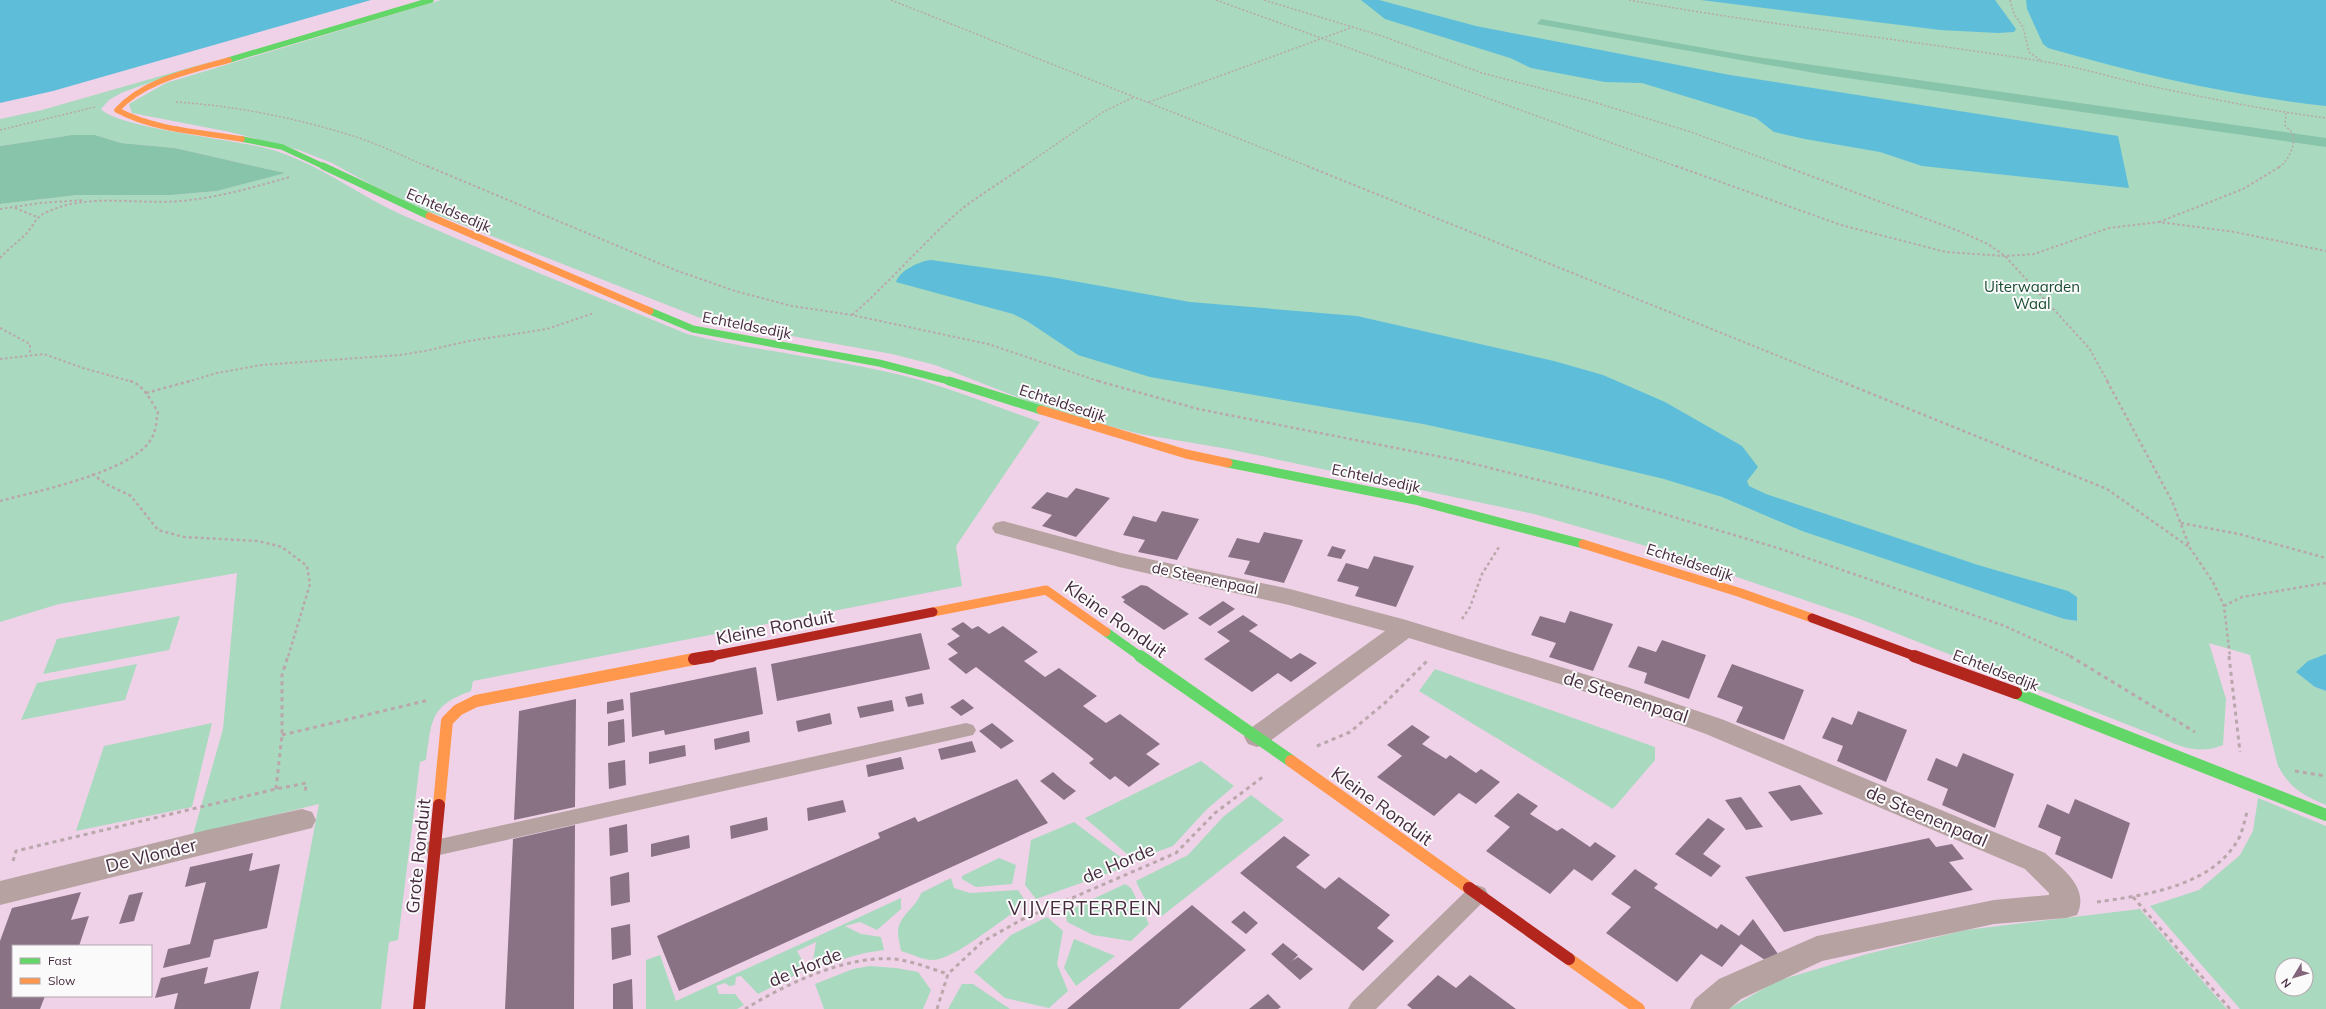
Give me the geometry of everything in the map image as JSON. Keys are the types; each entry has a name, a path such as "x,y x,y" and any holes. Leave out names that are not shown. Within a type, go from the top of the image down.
{"street":[{"path":"122,102 150,87 209,66 431,0"},
{"name":"Echteldsedijk","path":"122,102 117,110 125,116 282,147 326,166 384,197 622,300 693,329 756,342 824,352 887,365 955,382 1067,419 1186,454 1414,500 1619,554 1738,592 1968,674 2326,815"},
{"name":"de Steenenpaal","path":"1003,528 1119,560 1290,597 1406,628 1621,694 1715,727 2035,862 2063,888 2066,906"},
{"name":"Kleine Ronduit","path":"458,710 476,701 1046,590 1287,758 1639,1009"},
{"path":"1257,737 1406,628"},
{"name":"Grote Ronduit","path":"420,1009 447,721 458,710"},
{"name":"De Vlonder","path":"2,892 302,820"},
{"path":"1706,1009 1730,990 1817,949 1994,912 2066,906"}],"lane":[{"path":"435,848 966,730"},
{"path":"1360,1009 1477,894"}],"path":[{"path":"891,0 1149,102 2107,489 2190,548"},
{"path":"1216,0 1841,225 1946,252 2005,256 2034,254 2109,228 2159,222 2235,232 2326,251"},
{"path":"1264,0 1354,27 1482,73 1621,110 1750,152 1959,231 1988,244 2005,256 2089,348 2172,501 2190,548 2213,582 2224,606 2241,761 2249,795 2247,809 2236,844 2204,875 2168,889 2133,897 2066,906"},
{"path":"1629,0 1710,15 1863,37 1922,42 1948,48 2042,61 2200,97 2286,113 2326,118"},
{"path":"2010,0 2014,14 2023,27 2029,52 2042,61"},
{"path":"1149,102 1354,27"},
{"path":"852,315 877,293 910,257 958,212 1103,112 1135,97"},
{"path":"170,101 225,107 303,122 354,136 675,270 735,291 792,306 852,315 988,344 1120,388 1198,409 1462,461 1604,496 1781,549 2005,626 2066,653 2196,733"},
{"path":"0,130 84,109 122,102"},
{"path":"2159,222 2250,185 2285,164 2294,140 2293,133 2284,123 2286,113"},
{"path":"0,209 40,203 96,199 162,202 190,200 261,185 326,166"},
{"path":"0,258 30,229 37,217 55,208 96,199"},
{"path":"13,208 37,217"},
{"path":"146,393 217,373 261,365 400,355 469,341 547,329 574,322 622,300"},
{"path":"0,328 30,344 30,354"},
{"path":"0,359 30,354 44,354 83,368 135,382 146,393 158,412 154,434 151,440 147,445 121,463 92,474 0,502"},
{"path":"92,474 108,485 131,496 143,514 158,530 184,537 258,541 282,547 307,566 310,584 282,674 282,735 276,789"},
{"path":"2180,523 2239,534 2326,558"},
{"path":"2224,606 2247,595 2326,583"},
{"path":"282,735 433,699 443,700 458,710"},
{"name":"de Horde","path":"937,1009 948,974 982,942 1021,920 1176,853 1214,813 1287,758"},
{"path":"2,892 16,852 306,783 302,820"},
{"path":"2133,897 2151,914 2230,1009"},
{"name":"de Horde","path":"745,1009 805,979 852,962 894,958 948,974"}],"green space":[{"name":"Uiterwaarden Waal","path":"441,0 2326,0 2326,682 2315,687 2326,691 2326,805 2310,798 2293,786 2278,766 2250,655 2209,643 2226,699 2223,745 2215,748 2198,750 2182,747 1860,619 1646,546 1534,514 1228,449 1140,434 1056,412 935,365 892,354 708,321 430,212 374,186 332,163 299,150 230,132 132,113 129,104 166,83","holes":["1911,567 2077,612 2077,621 2064,619"]},
{"path":"1541,19 1750,56 2326,138 2326,147 1826,75 1537,24"},
{"path":"213,61 123,92 109,100 101,109 113,116 132,123 184,134 262,147 295,158 326,173 400,214 687,334 716,341 833,361 920,380 1040,422 956,546 962,586 473,681 471,691 457,697 440,709 435,716 432,725 426,760 420,762 398,940 389,942 381,1009 280,1009 319,804 193,835 223,729 237,573 59,604 0,622 0,204 78,195 172,195 217,191 284,173 175,148 121,143 95,135 72,135 0,146 0,119 42,110"},
{"path":"72,135 95,135 121,143 175,148 285,173 217,191 172,195 78,195 0,204 0,146"},
{"path":"180,616 169,650 43,674 57,639"},
{"path":"137,664 125,700 21,720 37,683"},
{"path":"1435,669 1655,747 1655,760 1613,809 1419,691"},
{"path":"212,723 192,807 76,831 104,746"},
{"path":"1201,761 1234,786 1206,810 1173,846 1134,860 1085,818"},
{"path":"1251,795 1284,820 1162,916 1157,913 1146,901 1136,881 1188,855 1223,817"},
{"path":"2258,798 2326,826 2326,1009 2240,1009 2150,906 2199,890 2240,855 2253,831"},
{"path":"1074,822 1123,859 1126,867 1036,899 1025,885 1031,840"},
{"path":"999,858 1016,865 1012,884 976,887 962,879 962,876"},
{"path":"951,878 954,888 970,893 1018,890 1027,904 968,945 944,957 930,960 901,951 898,932 904,916 916,903 921,893"},
{"path":"1125,884 1131,888 1149,924 1131,941 1093,935 1067,922 1065,912"},
{"path":"901,898 901,909 877,930 860,922 845,926 861,934 881,937 884,950 865,953 817,966 813,961 816,942 797,951 807,969 758,994 741,976 736,977 735,985 729,986 725,983 716,986 719,994 735,994 744,1005 737,1009 646,1009 646,960 660,955 676,1001"},
{"path":"2140,909 2227,1009 1728,1009 1777,981 1867,954 1966,930"},
{"path":"1047,917 1063,931 1057,964 1068,991 1049,1008 1005,998 974,972 1011,935"},
{"path":"1074,939 1115,956 1076,986 1064,968"},
{"path":"870,966 896,968 918,972 931,990 923,1009 824,1009 815,984 853,969"},
{"path":"962,984 973,984 1010,1009 948,1009"}],"water":[{"path":"0,0 371,0 53,91 0,103"},
{"path":"1361,0 1379,0 1476,26 1730,75 2118,136 2129,188 1922,166 1880,152 1774,132 1756,118 1642,83 1605,82 1531,68 1510,58 1385,19"},
{"path":"1701,0 1995,0 2016,29 2014,32 1998,33 1940,30"},
{"path":"2026,0 2326,0 2326,106 2255,96 2186,83 2117,67 2048,48 2043,44 2027,9"},
{"path":"931,260 1051,277 1190,302 1357,316 1554,361 1603,375 1665,402 1742,446 1758,467 1747,481 1749,486 1766,494 1978,565 2068,591 2077,597 2077,621 2064,619 1802,531 1722,497 1664,479 1543,450 1423,424 1150,377 1078,355 1027,321 1013,314 896,282 906,270 921,262"},
{"path":"2326,654 2326,691 2315,687 2296,672 2308,661"}],"building":[{"path":"1076,488 1110,498 1076,537 1042,526 1052,515 1031,508 1047,492 1067,498"},
{"path":"1162,511 1199,519 1177,560 1138,552 1145,540 1123,535 1133,516 1156,522"},
{"path":"1264,532 1303,540 1284,583 1244,574 1250,561 1228,557 1237,538 1259,543"},
{"path":"1332,546 1346,550 1341,559 1327,556"},
{"path":"1374,556 1414,566 1396,607 1355,596 1359,587 1337,581 1346,563 1368,569"},
{"path":"1141,585 1147,586 1189,614 1164,630 1123,602 1125,600 1121,597"},
{"path":"1223,601 1235,609 1210,626 1198,618"},
{"path":"1570,611 1613,624 1593,671 1549,657 1556,643 1531,635 1540,616 1565,623"},
{"path":"1243,615 1258,625 1249,631 1291,659 1300,653 1317,663 1291,682 1278,673 1252,692 1204,659 1230,641 1217,632"},
{"path":"963,622 972,629 978,626 989,634 1003,626 1038,652 1024,661 1045,677 1059,668 1097,696 1083,706 1106,723 1120,714 1160,744 1146,754 1160,764 1129,787 1115,776 1110,780 1089,763 1094,759 976,667 966,674 948,659 958,653 947,644 960,636 951,629"},
{"path":"921,633 930,669 777,701 771,664"},
{"path":"1662,640 1706,655 1689,699 1644,683 1647,673 1628,667 1638,646 1656,652"},
{"path":"1732,664 1804,690 1784,740 1736,722 1743,707 1717,697"},
{"path":"756,667 763,714 665,735 664,730 632,737 630,693"},
{"path":"922,693 924,704 908,707 905,697"},
{"path":"576,699 575,807 514,820 519,711"},
{"path":"623,699 624,710 607,714 607,702"},
{"path":"963,699 974,708 961,716 950,707"},
{"path":"892,700 894,711 860,718 857,707"},
{"path":"1858,711 1907,730 1886,782 1837,761 1843,746 1822,738 1832,717 1852,725"},
{"path":"830,713 832,724 798,732 796,721"},
{"path":"624,719 625,742 608,746 608,722"},
{"path":"992,723 1014,741 1001,749 979,731"},
{"path":"1412,725 1430,737 1422,744 1446,759 1450,755 1476,773 1481,769 1500,782 1476,804 1459,793 1434,816 1377,777 1402,756 1387,745"},
{"path":"749,731 750,742 715,750 714,739"},
{"path":"972,741 976,752 941,760 938,749"},
{"path":"685,745 686,756 649,764 649,752"},
{"path":"1963,753 2014,774 1995,828 1942,805 1948,789 1927,780 1936,758 1957,767"},
{"path":"901,757 904,769 868,777 866,765"},
{"path":"625,760 626,785 609,789 608,763"},
{"path":"1053,772 1076,791 1064,800 1040,781"},
{"path":"1017,779 1048,823 679,991 657,936 880,838 878,833 915,817 918,822"},
{"path":"1800,785 1823,814 1791,821 1768,792"},
{"path":"1518,793 1538,806 1530,814 1557,831 1562,828 1590,847 1595,842 1616,856 1592,881 1574,869 1550,894 1486,851 1510,827 1494,816"},
{"path":"1741,797 1763,827 1746,830 1725,800"},
{"path":"2075,799 2130,823 2112,879 2055,854 2061,837 2038,827 2047,804 2069,814"},
{"path":"843,800 846,812 808,821 807,808"},
{"path":"767,817 768,830 731,839 730,826"},
{"path":"1708,818 1725,829 1703,854 1721,866 1711,877 1675,854"},
{"path":"627,824 628,852 610,856 609,828"},
{"path":"575,825 574,1009 505,1009 513,839"},
{"path":"689,835 690,848 651,857 651,844"},
{"path":"1284,836 1310,855 1296,867 1325,889 1339,877 1390,915 1377,928 1394,941 1363,971 1240,873"},
{"path":"1929,838 1936,847 1952,844 1964,859 1949,862 1973,890 1784,932 1745,877"},
{"path":"253,853 249,871 280,864 267,928 214,940 210,957 163,968 168,949 190,944 206,882 185,887 190,867"},
{"path":"1635,869 1658,884 1654,888 1717,929 1721,924 1739,936 1753,919 1778,954 1765,960 1741,944 1722,967 1701,954 1677,982 1606,933 1631,907 1611,894"},
{"path":"629,872 630,902 611,906 610,877"},
{"path":"81,892 71,920 89,916 79,945 12,945 12,997 45,997 40,1009 0,1009 0,941 12,908"},
{"path":"143,892 134,921 119,924 129,895"},
{"path":"1192,905 1246,950 1179,1009 1067,1009"},
{"path":"1244,911 1258,923 1246,934 1231,922"},
{"path":"630,924 631,955 612,960 611,928"},
{"path":"1283,943 1298,955 1292,961 1298,957 1313,969 1300,980 1271,954"},
{"path":"208,967 204,984 259,971 250,1009 174,1009 178,993 155,998 161,978"},
{"path":"1438,975 1456,988 1470,975 1516,1009 1412,1009 1407,1005"},
{"path":"632,979 633,1009 613,1009 613,984"},
{"path":"1268,994 1281,1007 1278,1009 1249,1009"}],"traffic: fast":[{"path":"229,60 431,0"},
{"path":"242,139 282,147 429,216"},
{"path":"650,311 693,329 879,363 955,382 1041,410"},
{"path":"1228,463 1415,500 1583,544"},
{"path":"1106,632 1291,761"},
{"path":"2016,693 2326,815"}],"traffic: slow":[{"path":"229,60 185,73 151,86 125,101 117,110 141,120 158,124 195,132 242,139"},
{"path":"429,216 650,311"},
{"path":"1041,410 1186,454 1228,463"},
{"path":"1583,544 1738,592 1812,618"},
{"path":"933,612 1046,590 1106,632"},
{"path":"439,805 447,721 458,710 476,701 694,659"},
{"path":"1291,761 1469,888"},
{"path":"1569,959 1639,1009"}],"traffic: jam":[{"path":"694,659 933,612"},
{"path":"1812,618 2016,693"},
{"path":"419,1009 439,805"},
{"path":"1469,888 1569,959"}],"district":[{"name":"VIJVERTERREIN","path":"1085,908"}]}
